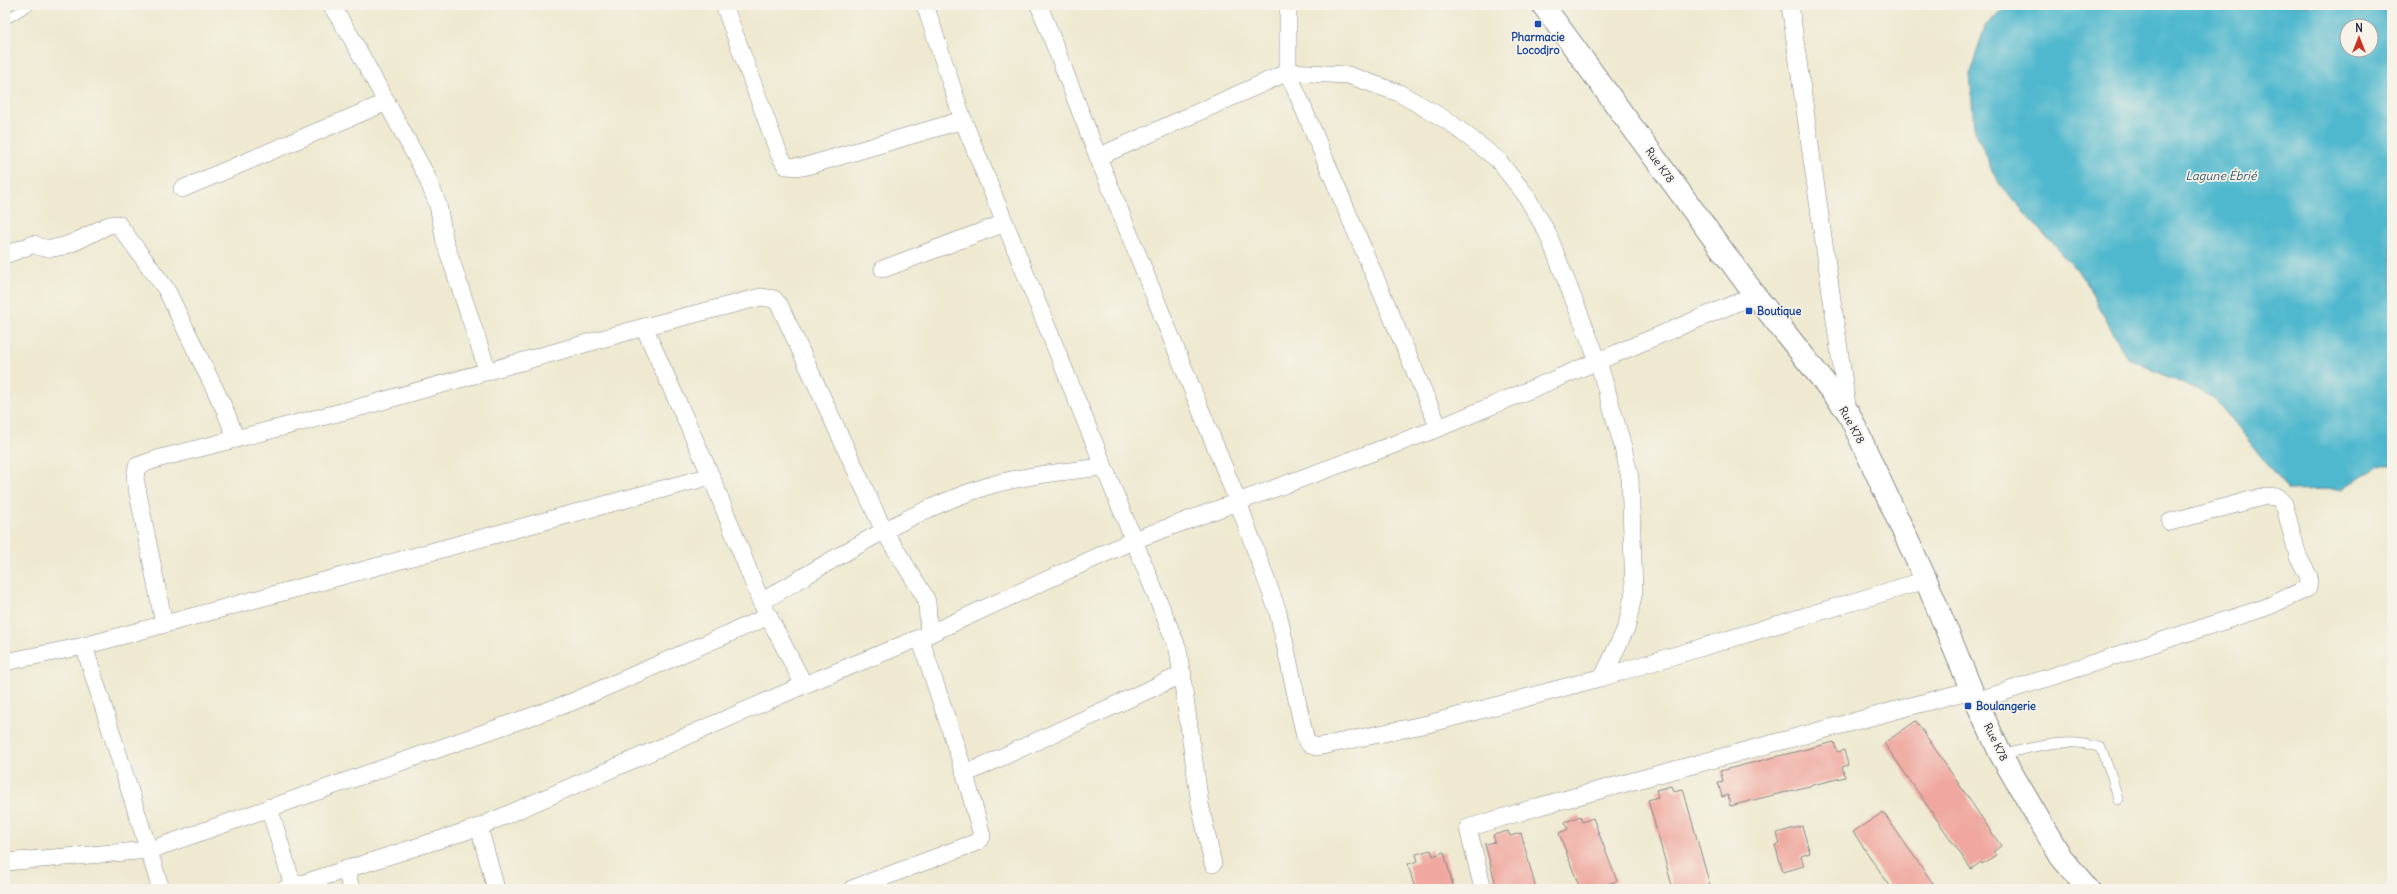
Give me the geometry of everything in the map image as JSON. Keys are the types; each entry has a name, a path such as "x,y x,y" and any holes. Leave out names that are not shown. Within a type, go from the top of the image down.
{"street":[{"path":"330,5 351,38 426,174 438,205 446,242 488,372"},
{"path":"724,5 779,154 786,166 803,166 963,120"},
{"path":"925,5 963,120 1102,467 1134,540 1178,649 1183,674 1200,804 1213,864"},
{"path":"1039,5 1098,157 1238,502 1278,612 1305,737 1307,742 1312,746 1317,747 1432,722 1603,677 1926,580"},
{"path":"1288,5 1288,72 1439,428"},
{"name":"Rue K78","path":"1543,5 1755,295 1848,412 1926,580 2001,755 2061,857 2088,889"},
{"path":"1790,5 1848,412"},
{"path":"1098,157 1288,72 1348,74 1399,93 1448,121 1497,159 1525,194 1547,232 1598,361 1615,415 1630,478 1634,591 1627,626 1603,677"},
{"path":"182,189 387,102"},
{"path":"883,269 1005,223"},
{"path":"5,255 34,244 42,249 55,249 109,225 118,224 166,289 225,410 236,439"},
{"path":"269,807 289,887 479,827 804,685 925,636 1134,540 1439,428 1755,295"},
{"path":"164,624 134,471 137,466 157,459 488,372 644,327 749,299 761,297 774,299 780,306 884,531 927,602 925,636 982,831 982,836 977,842 852,889"},
{"path":"644,327 711,476 765,609 804,685"},
{"path":"5,862 150,850 572,702 765,609 884,531 952,499 986,486 1102,467"},
{"path":"5,662 84,646 711,476"},
{"path":"1483,889 1468,828 1537,807 1974,695 2267,607 2308,588 2309,577 2298,556 2284,504 2277,498 2266,496 2170,522"},
{"path":"84,646 150,850 161,889"},
{"path":"965,774 1183,674"},
{"path":"479,827 496,889"},
{"path":"346,869 351,889"}],"lane":[{"path":"5,20 30,5"},
{"path":"2001,755 2050,743 2086,743 2101,748 2112,777 2118,800"}],"water":[{"name":"Lagune Ébrié","path":"2008,5 2392,5 2392,465 2378,465 2342,489 2288,490 2214,398 2127,358 2082,276 2000,185 1974,129 1970,73 1985,26"}],"building":[{"path":"1916,721 2001,846 1993,852 1996,855 1982,864 1981,862 1971,869 1884,743"},
{"path":"1834,742 1837,752 1844,750 1848,765 1842,767 1845,777 1730,806 1728,795 1722,797 1718,782 1723,781 1720,771"},
{"path":"1671,786 1673,791 1683,789 1711,889 1673,889 1648,800 1658,797 1656,790"},
{"path":"1883,812 1937,889 1892,889 1853,832"},
{"path":"1580,816 1582,822 1593,818 1617,881 1608,884 1610,889 1580,889 1559,833 1568,829 1565,822"},
{"path":"1802,826 1810,853 1801,856 1804,866 1783,872 1775,845 1780,844 1777,833"},
{"path":"1508,831 1510,836 1521,833 1536,889 1497,889 1485,844 1495,842 1493,835"},
{"path":"1431,850 1433,856 1444,852 1454,889 1415,889 1408,864 1418,861 1416,854"}],"place":[{"name":"Pharmacie Locodjro","path":"1538,24"},
{"name":"Boutique","path":"1749,311"},
{"name":"Boulangerie","path":"1968,706"}]}
